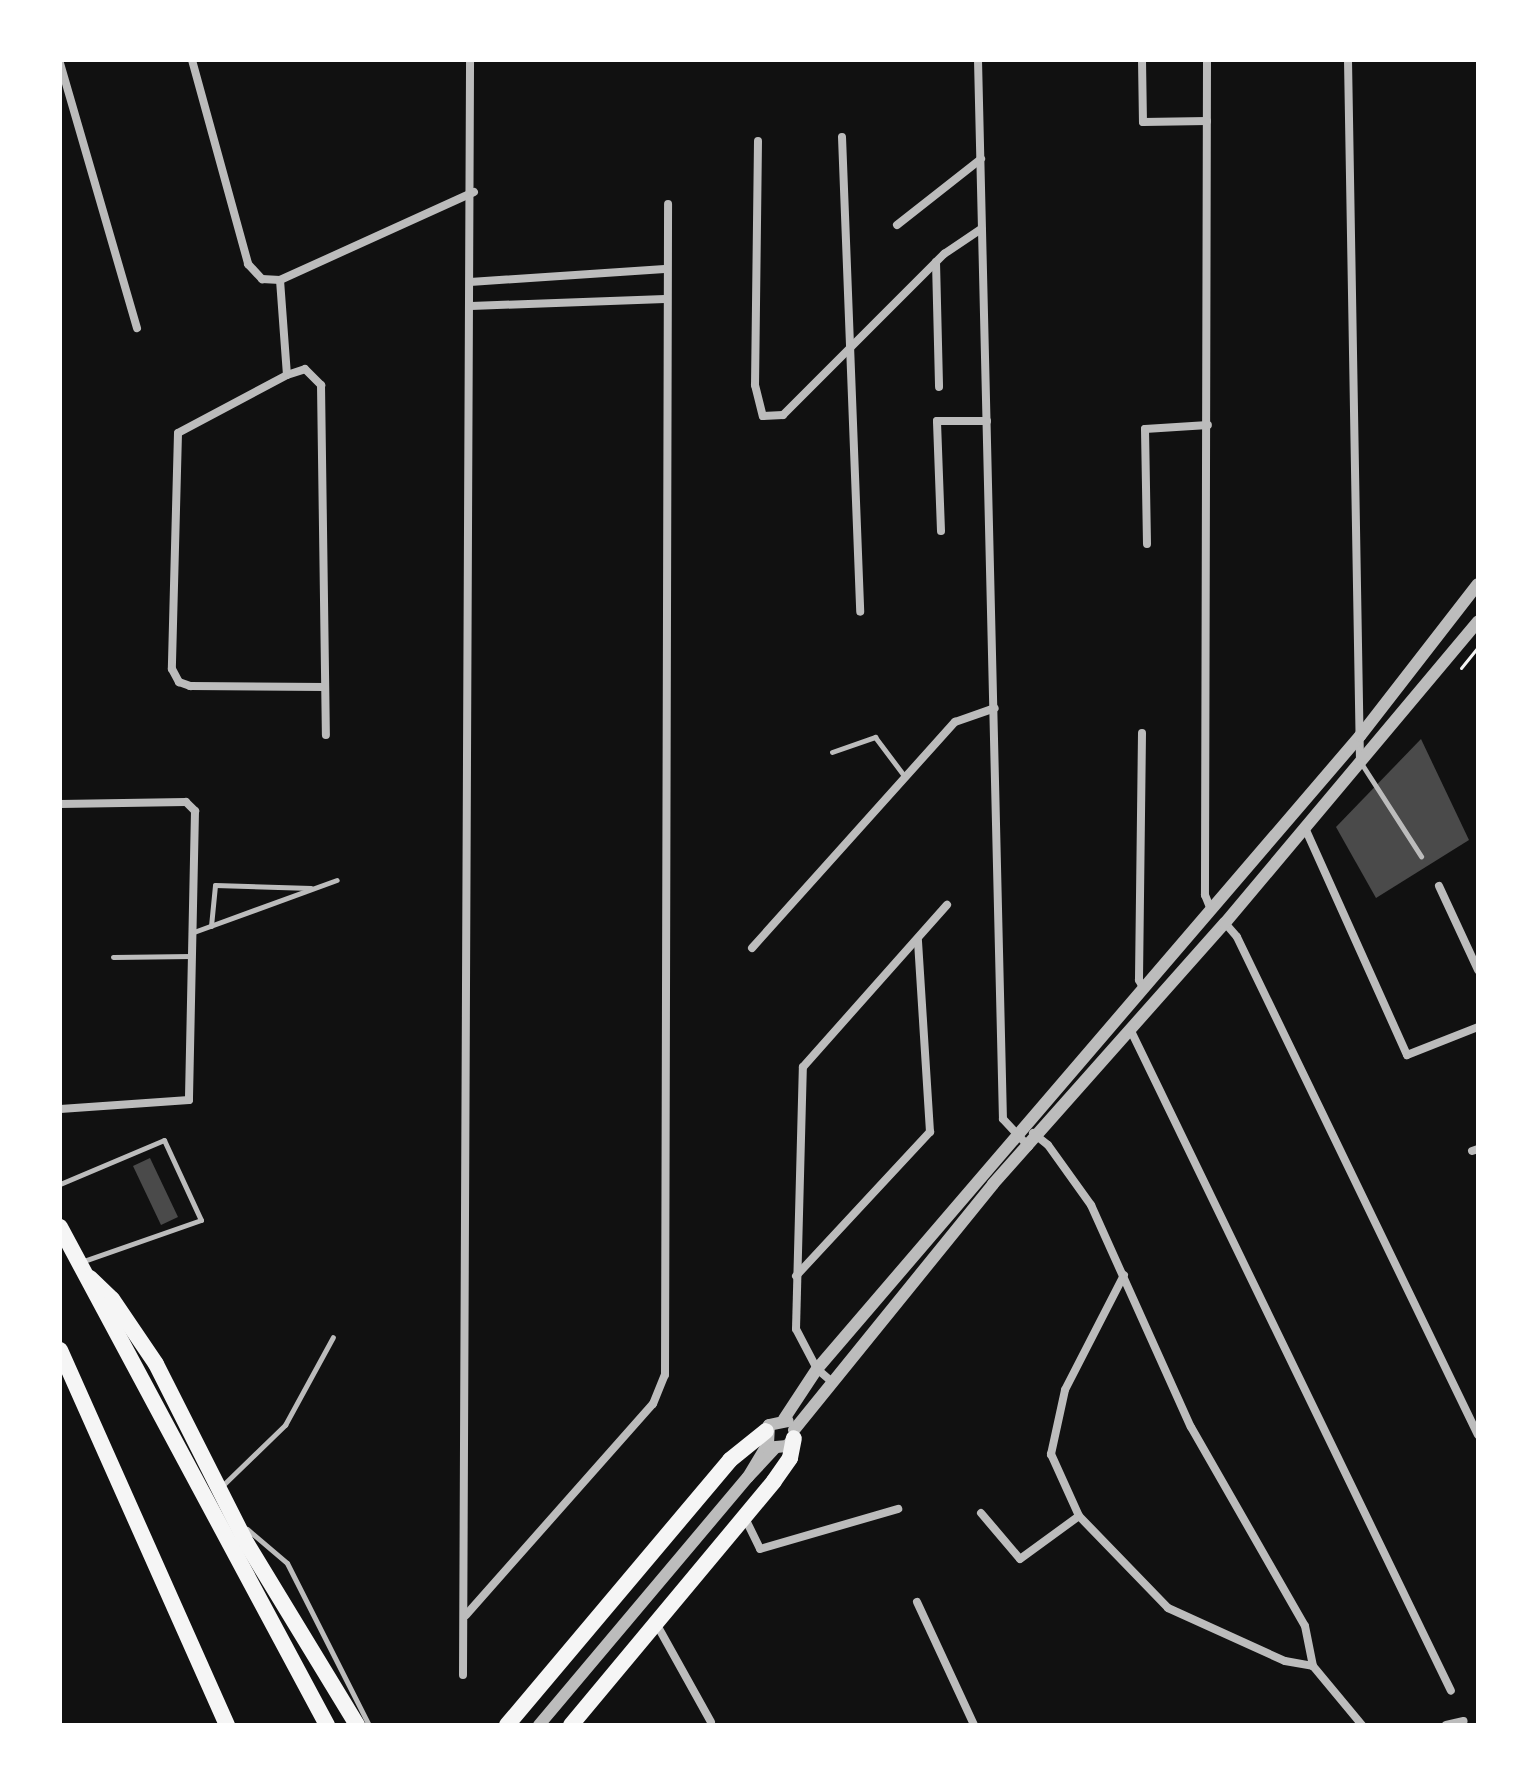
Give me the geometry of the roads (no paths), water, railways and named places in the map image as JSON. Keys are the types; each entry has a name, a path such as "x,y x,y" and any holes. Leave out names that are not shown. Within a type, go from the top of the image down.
{"highway":[{"path":"60,1227 76,1264 327,1725"},
{"path":"76,1264 135,1332 233,1517 357,1725"},
{"path":"60,1350 227,1725"},
{"path":"507,1725 730,1460 766,1431"},
{"path":"571,1725 747,1525 790,1458 794,1434"}],"street":[{"path":"192,60 248,264 262,279 280,280 474,192"},
{"path":"463,1675 470,282 474,192 470,60"},
{"path":"978,60 1003,1119 1034,1142 1091,1205 1234,1509 1305,1626 1313,1666 1362,1725"},
{"path":"1142,60 1143,122 1207,121"},
{"path":"1207,60 1205,895 1211,910"},
{"path":"1348,60 1360,762"},
{"path":"60,63 137,328"},
{"path":"842,137 853,345 860,612"},
{"path":"758,141 755,385 763,416 783,415 936,262 981,229"},
{"path":"897,225 981,159"},
{"path":"465,1616 653,1404 665,1375 665,269 668,204"},
{"path":"936,262 939,387"},
{"path":"470,282 665,269"},
{"path":"280,280 287,375"},
{"path":"471,306 665,299"},
{"path":"325,687 190,686 179,682 172,669 178,433 287,375 305,369 321,385 326,735"},
{"path":"941,531 937,421 987,421"},
{"path":"1147,544 1145,429 1208,425"},
{"path":"748,1477 768,1444 766,1431 772,1421 784,1419 817,1369 1360,736 1478,584"},
{"path":"539,1725 748,1477 776,1447 787,1446 831,1381 1476,629"},
{"path":"752,948 955,722 995,708"},
{"path":"1142,733 1139,980 1143,988"},
{"path":"60,804 192,805 189,1100 60,1109"},
{"path":"1305,828 1407,1055 1478,1027"},
{"path":"1439,886 1478,970"},
{"path":"831,1381 817,1369 796,1329 803,1067 947,905"},
{"path":"1225,923 1237,937 1478,1435"},
{"path":"796,1276 930,1132 918,940"},
{"path":"1131,1031 1451,1691"},
{"path":"1124,1275 1065,1390 1051,1454 1079,1516 1168,1608 1285,1661 1313,1666"},
{"path":"784,1419 794,1434"},
{"path":"747,1525 760,1549 898,1509"},
{"path":"981,1513 1020,1559 1079,1516"},
{"path":"917,1602 974,1725"},
{"path":"657,1625 711,1722"},
{"path":"1446,1725 1464,1721"}],"lane":[{"path":"832,752 875,737 905,778"},
{"path":"1360,762 1421,856"},
{"path":"191,933 337,880"},
{"path":"211,926 215,885 316,888"},
{"path":"113,957 191,956"},
{"path":"60,1184 164,1140 201,1220 76,1264"},
{"path":"218,1489 269,1445 333,1337"},
{"path":"233,1517 287,1563 369,1725"}]}
